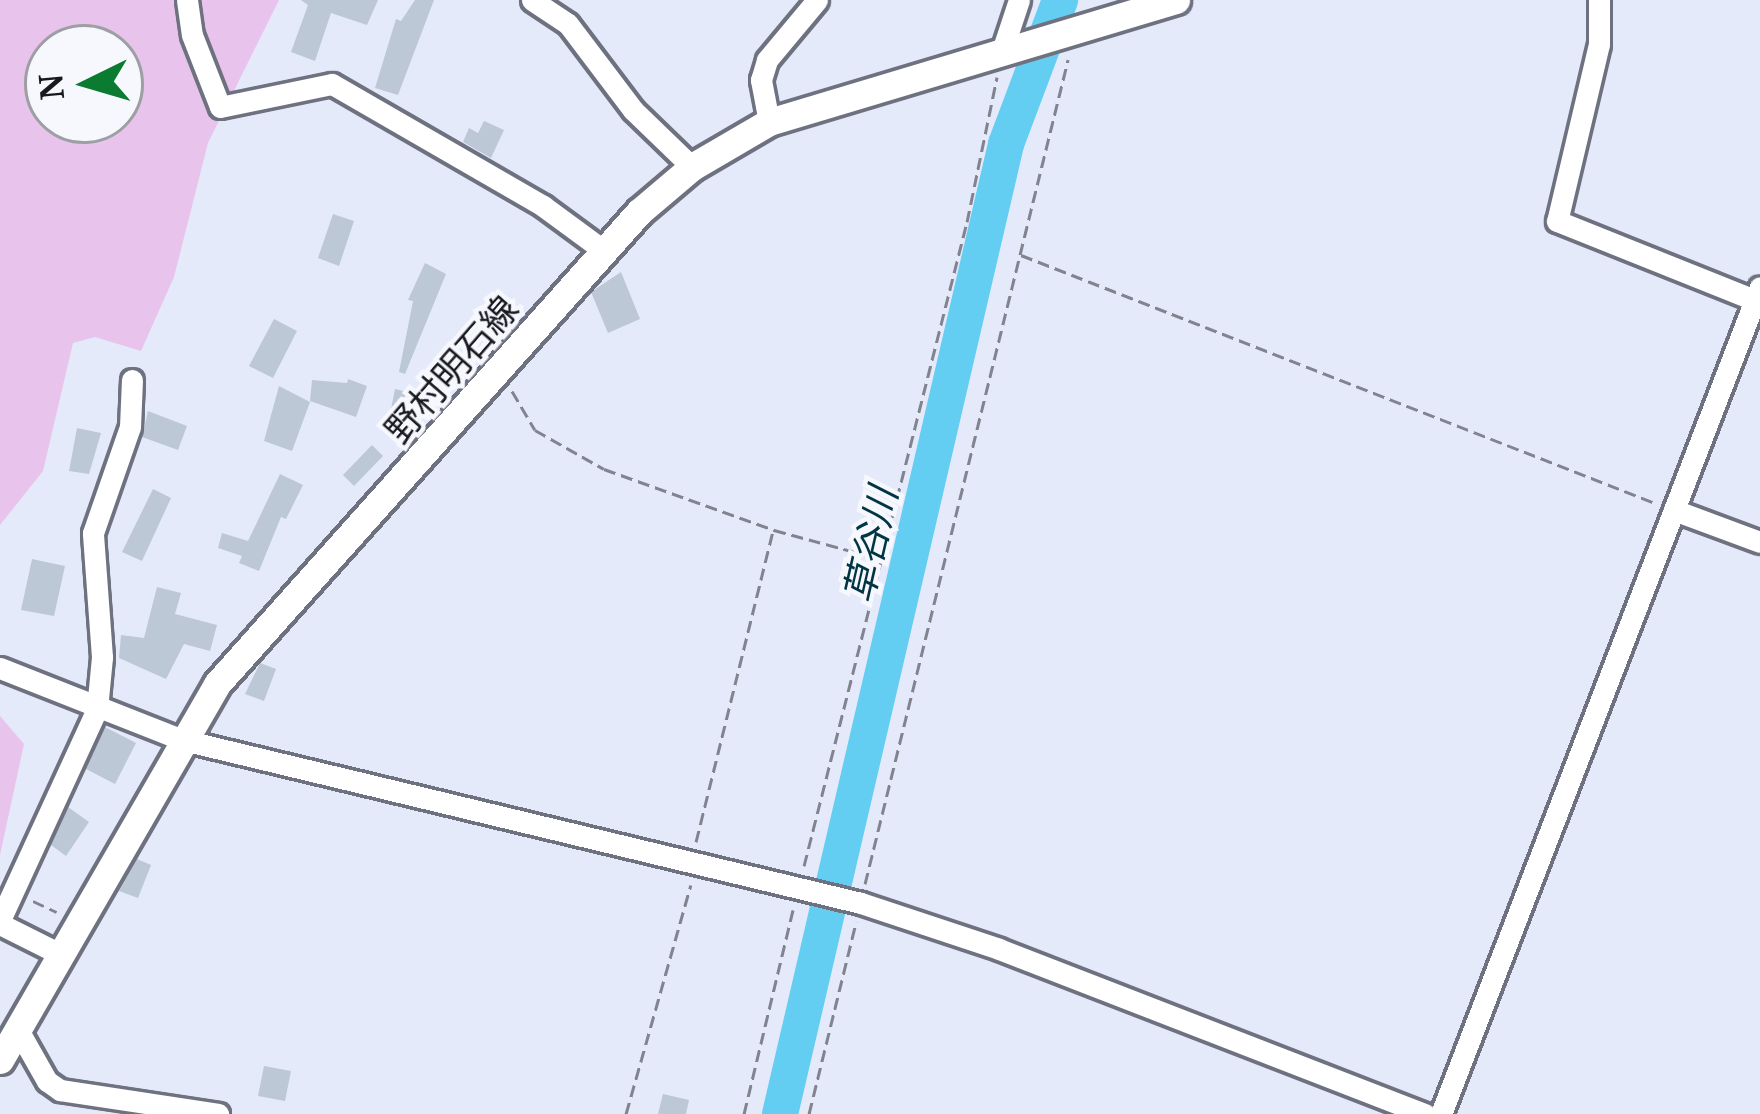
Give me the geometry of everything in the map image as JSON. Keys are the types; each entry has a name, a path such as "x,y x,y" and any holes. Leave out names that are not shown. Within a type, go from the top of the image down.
{"main road":[{"name":"野村明石線","path":"1,1057 217,684 603,250 692,167 769,122 1176,0"}],"street":[{"path":"187,0 192,35 220,107 332,84 543,206 603,250"},
{"path":"532,0 568,24 633,110 692,167"},
{"path":"769,122 760,80 766,60 817,0"},
{"path":"1002,52 1019,0"},
{"path":"1441,1114 1758,294 1557,221 1599,44 1599,0"},
{"path":"60,954 0,922 97,709 102,658 93,533 130,427 132,380"},
{"path":"1674,510 1760,542"},
{"path":"0,668 183,740 861,903 999,949 1426,1114"},
{"path":"17,1028 47,1081 60,1090 218,1114"}],"path":[{"path":"809,1114 1076,29"},
{"path":"743,1114 967,222 1002,52"},
{"path":"1019,254 1674,510"},
{"path":"507,360 507,382 535,430 604,469 774,530 881,560"},
{"path":"626,1114 694,862 774,530"},
{"path":"12,891 78,922"}],"shaded area":[{"path":"0,0 279,0 208,143 174,277 141,351 95,337 73,343 43,471 0,525"},
{"path":"0,716 24,744 0,855"}],"building":[{"path":"301,0 378,0 367,25 331,13 315,61 291,52 308,5"},
{"path":"415,0 434,0 398,95 375,88 396,19 401,21"},
{"path":"484,121 504,130 491,158 463,142 469,128 478,133"},
{"path":"333,214 354,221 339,266 318,258"},
{"path":"425,263 446,274 405,374 399,372 413,301 408,300"},
{"path":"621,272 640,319 608,333 591,292"},
{"path":"274,319 297,331 273,378 249,366"},
{"path":"348,379 367,386 356,417 310,401 312,380 347,383"},
{"path":"279,386 310,402 292,451 264,441"},
{"path":"395,389 421,395 412,439 386,434"},
{"path":"148,411 187,426 178,450 142,437"},
{"path":"77,428 101,433 89,474 69,471"},
{"path":"372,445 383,456 354,486 343,475"},
{"path":"280,474 303,485 286,519 281,517 259,571 239,563 242,556 218,548 222,533 248,541"},
{"path":"153,489 171,498 142,561 122,552"},
{"path":"32,559 65,566 54,616 21,610"},
{"path":"157,587 181,593 175,614 217,625 210,651 184,644 166,679 119,658 121,635 144,638"},
{"path":"260,663 276,669 264,701 245,694"},
{"path":"105,727 136,743 115,784 86,769"},
{"path":"68,807 89,822 66,856 51,845"},
{"path":"137,859 151,865 138,898 119,891"},
{"path":"264,1066 291,1071 285,1101 258,1096"},
{"path":"663,1094 689,1100 686,1114 658,1114"}],"waterway":[{"name":"草谷川","path":"780,1114 1006,144 1060,0"}]}
